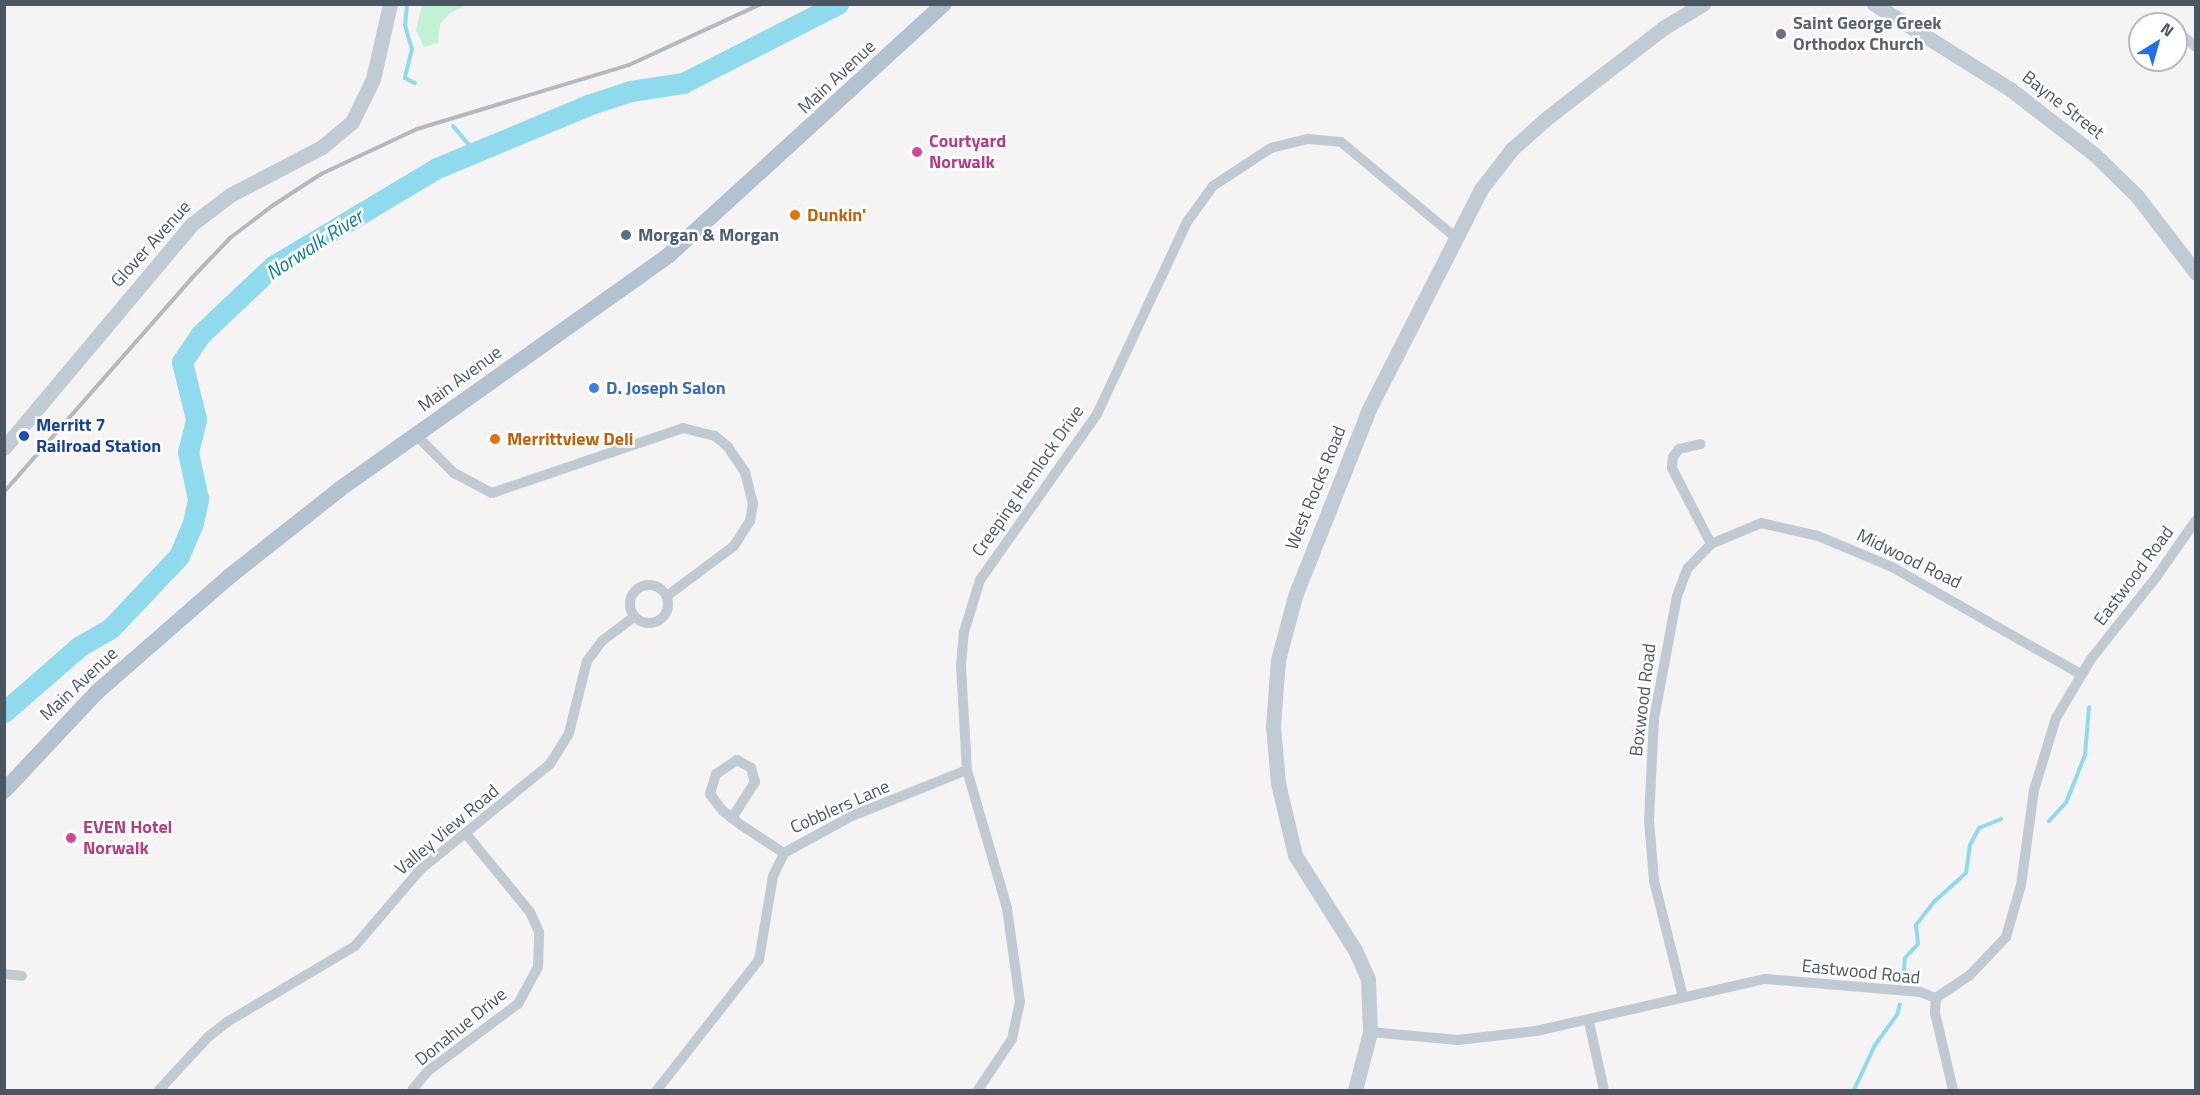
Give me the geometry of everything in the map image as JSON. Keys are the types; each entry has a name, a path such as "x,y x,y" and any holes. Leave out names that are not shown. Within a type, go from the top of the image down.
{"main road":[{"name":"Glover Avenue","path":"4,448 192,224 230,195 322,147 352,122 373,79 390,4"},
{"name":"Main Avenue","path":"4,791 97,692 200,602 309,513 678,247 944,4"},
{"name":"West Rocks Road","path":"1355,1090 1370,1032 1371,994 1362,966 1295,855 1285,824 1274,726 1278,660 1295,596 1324,516 1369,409 1481,189 1523,138 1636,48 1702,4"},
{"name":"Bayne Street","path":"1874,4 2010,89 2094,154 2137,196 2196,273"}],"street":[{"name":"Creeping Hemlock Drive","path":"978,1090 1008,1047 1020,1002 1009,918 967,770 961,665 964,632 975,591 986,569 1097,414 1187,222 1213,186 1271,148 1308,139 1337,142 1357,153 1455,237"},
{"path":"416,435 454,473 492,493 683,428 715,436 728,447 745,472 751,488 750,521 734,546 667,596"},
{"path":"1700,444 1679,449 1673,457 1672,468 1711,544"},
{"name":"Eastwood Road","path":"1370,1032 1458,1040 1589,1022 1683,997 1765,979 1920,992 1936,998 1969,976 2006,937 2021,885 2034,790 2047,741 2080,674 2157,576 2196,520"},
{"name":"Midwood Road","path":"1711,544 1761,523 1818,536 1892,567 2080,674"},
{"name":"Boxwood Road","path":"1683,997 1654,882 1649,820 1652,752 1663,659 1677,596 1688,568 1711,544"},
{"path":"641,586 659,587 667,596 668,606 661,619 647,623 633,614 632,594 641,586"},
{"name":"Valley View Road","path":"159,1090 172,1072 227,1022 355,946 420,870 467,835 550,764 569,733 587,661 602,641 633,614"},
{"path":"732,818 755,782 751,768 737,760 716,774 710,787 714,802 732,818 784,853"},
{"name":"Cobblers Lane","path":"657,1090 759,960 773,876 784,853 852,816 967,770"},
{"name":"Donahue Drive","path":"412,1090 428,1071 518,1004 538,968 539,933 530,912 467,835"},
{"path":"4,974 22,976"},
{"path":"1936,998 1935,1013 1953,1090"},
{"path":"1589,1022 1604,1090"}],"green space":[{"path":"422,4 468,5 450,13 440,24 438,43 424,47 416,30"}],"waterway":[{"path":"407,4 405,25 412,49 405,78 415,83"},
{"name":"Norwalk River","path":"4,712 80,646 111,628 179,556 193,523 198,499 188,452 196,419 182,362 200,335 273,266 437,168 588,105 631,91 683,83 838,4"},
{"path":"453,126 476,153"},
{"path":"2049,821 2066,803 2085,755 2089,707"},
{"path":"1904,971 1905,958 1918,944 1916,925 1935,901 1966,873 1970,845 1979,828 2001,819"},
{"path":"1854,1090 1875,1045 1897,1015 1900,1004"}],"railway":[{"path":"4,492 190,280 230,238 272,206 321,174 417,129 629,65 761,4"}],"place":[{"name":"Saint George Greek Orthodox Church","path":"1781,34"},
{"name":"Courtyard Norwalk","path":"917,152"},
{"name":"Dunkin'","path":"795,215"},
{"name":"Morgan & Morgan","path":"626,235"},
{"name":"D. Joseph Salon","path":"594,388"},
{"name":"Merritt 7 Railroad Station","path":"24,436"},
{"name":"Merrittview Deli","path":"495,439"},
{"name":"EVEN Hotel Norwalk","path":"71,838"}]}
